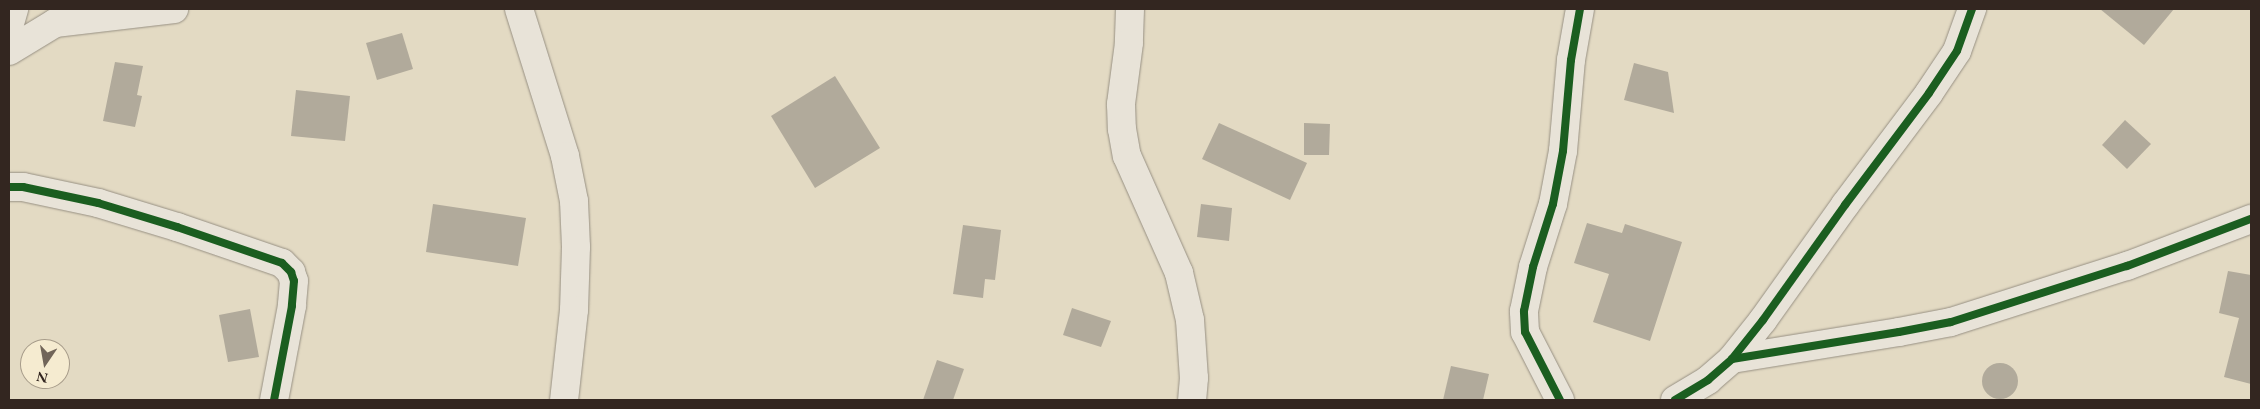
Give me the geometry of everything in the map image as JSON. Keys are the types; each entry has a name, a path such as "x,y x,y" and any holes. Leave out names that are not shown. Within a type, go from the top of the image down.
{"street":[{"path":"9,27 14,9"},
{"path":"9,51 55,23 174,9"},
{"path":"519,9 564,156 574,201 576,247 574,310 564,400"},
{"path":"1130,9 1129,42 1121,104 1126,156 1179,273 1190,320 1194,378 1192,400"},
{"path":"1560,400 1526,332 1524,311 1533,267 1553,204 1563,151 1571,60 1580,9"},
{"path":"1675,400 1708,380 1732,359 1763,320 1845,205 1929,93 1957,51 1972,9"},
{"path":"9,187 23,187 98,203 178,227 282,263 291,272 294,281 290,314 274,400"},
{"path":"1732,359 1951,322 2127,266 2251,219"}],"building":[{"path":"2100,9 2174,9 2144,45"},
{"path":"402,33 413,69 377,80 366,43"},
{"path":"115,62 143,66 137,95 142,96 135,127 103,121"},
{"path":"1634,63 1668,72 1674,113 1624,100"},
{"path":"835,76 880,148 815,188 771,116"},
{"path":"296,90 350,96 345,141 291,136"},
{"path":"2125,120 2151,144 2127,169 2102,145"},
{"path":"1219,123 1307,163 1290,200 1202,159"},
{"path":"1304,123 1330,124 1329,155 1304,155"},
{"path":"433,204 526,218 518,266 426,252"},
{"path":"1201,204 1232,208 1229,241 1197,237"},
{"path":"1587,223 1622,233 1625,224 1682,242 1650,341 1593,322 1609,274 1574,263"},
{"path":"963,225 1001,230 995,280 985,279 983,298 953,294"},
{"path":"2228,271 2251,275 2251,384 2224,377 2239,318 2219,313"},
{"path":"1072,308 1111,321 1101,347 1063,335"},
{"path":"250,309 259,357 228,362 219,315"},
{"path":"937,360 964,369 953,400 923,400"},
{"path":"2000,363 2007,364 2013,368 2017,374 2017,388 2013,394 2007,398 2000,399 1993,398 1987,394 1983,388 1982,381 1983,374 1987,368 1993,364"},
{"path":"1451,366 1489,374 1483,400 1443,400"}],"cycle path":[{"path":"1560,400 1525,332 1524,311 1533,267 1553,204 1563,151 1571,60 1580,9"},
{"path":"1675,400 1708,380 1732,359 1763,320 1845,205 1929,93 1957,51 1972,9"},
{"path":"9,187 23,187 98,203 177,227 282,263 291,272 294,281 292,306 274,400"},
{"path":"1732,359 1951,322 2127,266 2251,219"}]}
